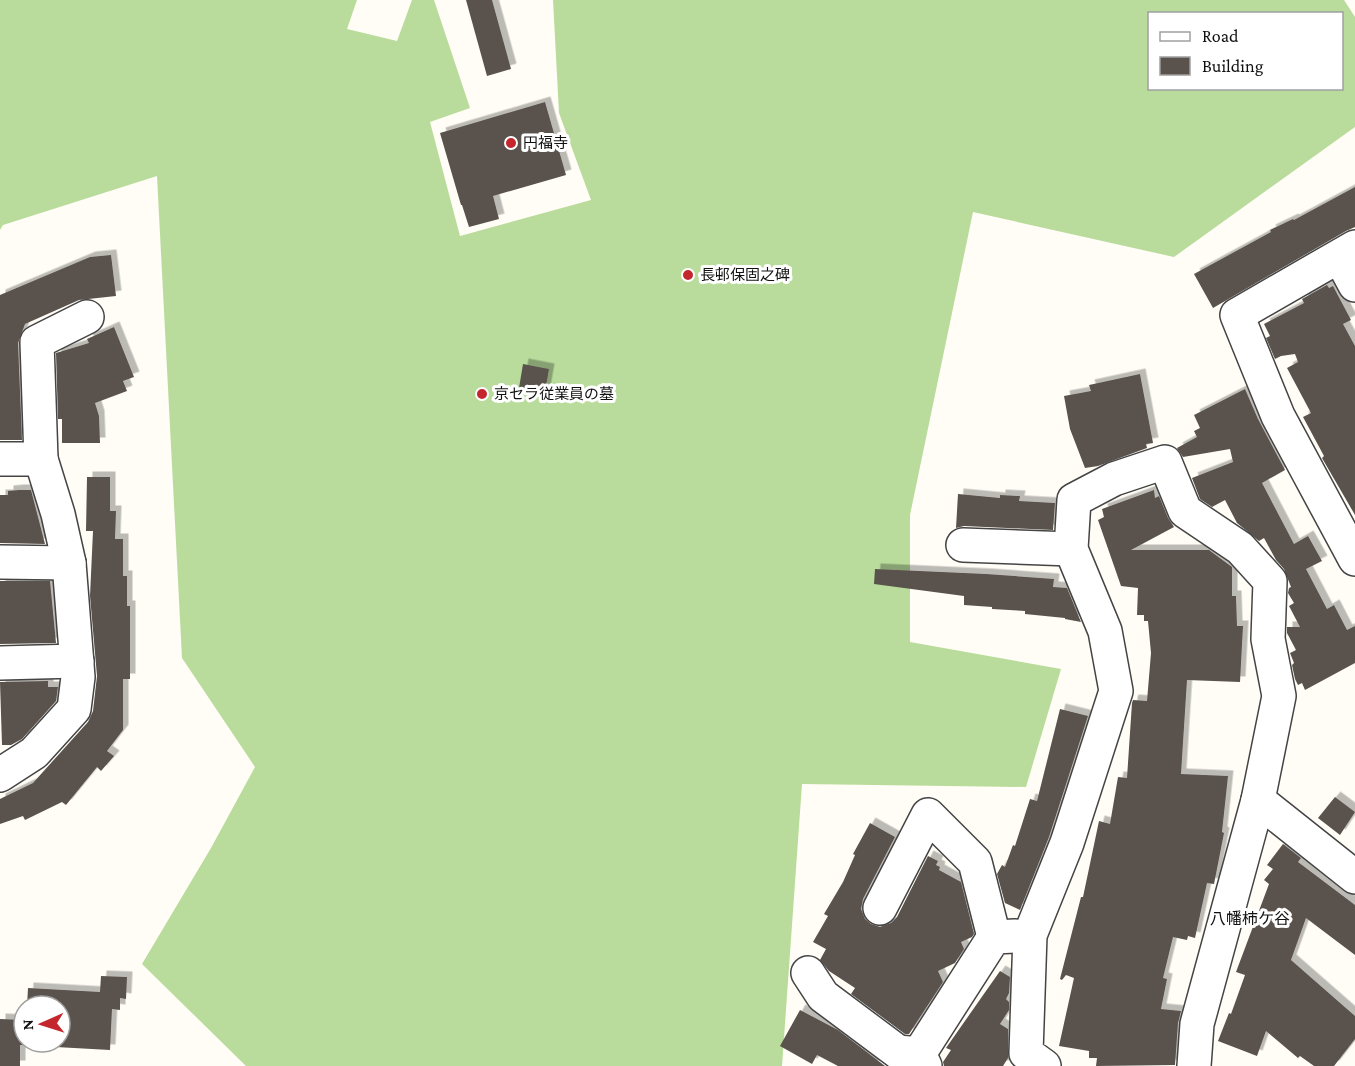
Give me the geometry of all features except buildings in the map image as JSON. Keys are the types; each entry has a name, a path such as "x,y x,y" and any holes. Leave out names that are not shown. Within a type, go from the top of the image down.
{"street":[{"path":"1355,285 1347,252 1237,315 1278,416 1355,559"},
{"path":"0,775 34,753 74,709 78,677 69,562 58,514 41,459 37,342 87,317"},
{"path":"0,459 41,459"},
{"path":"1030,1062 1030,935 1067,843 1116,691 1105,631 1071,549 1074,500 1113,479 1165,462 1185,511 1240,548 1270,581 1268,639 1279,696 1258,800 1197,1024 1194,1066"},
{"path":"963,545 1071,549"},
{"path":"0,562 69,562"},
{"path":"0,663 77,662"},
{"path":"1258,800 1353,870"},
{"path":"808,973 823,996 898,1052 922,1060 994,937 975,862 928,815 880,908"},
{"path":"994,937 1030,935"}],"green space":[{"path":"0,0 357,0 347,29 397,41 412,0 434,0 470,108 430,122 460,236 591,200 559,113 553,0 1344,0 1355,17 1355,127 1174,257 973,212 910,515 910,642 1061,669 1026,787 802,784 782,1066 246,1066 142,964 211,848 255,767 182,658 157,176 3,225 0,230"}],"place":[{"name":"円福寺","path":"511,143"},
{"name":"長邨保固之碑","path":"688,275"},
{"name":"京セラ従業員の墓","path":"482,394"}],"district":[{"name":"八幡柿ケ谷","path":"1250,918"}]}
